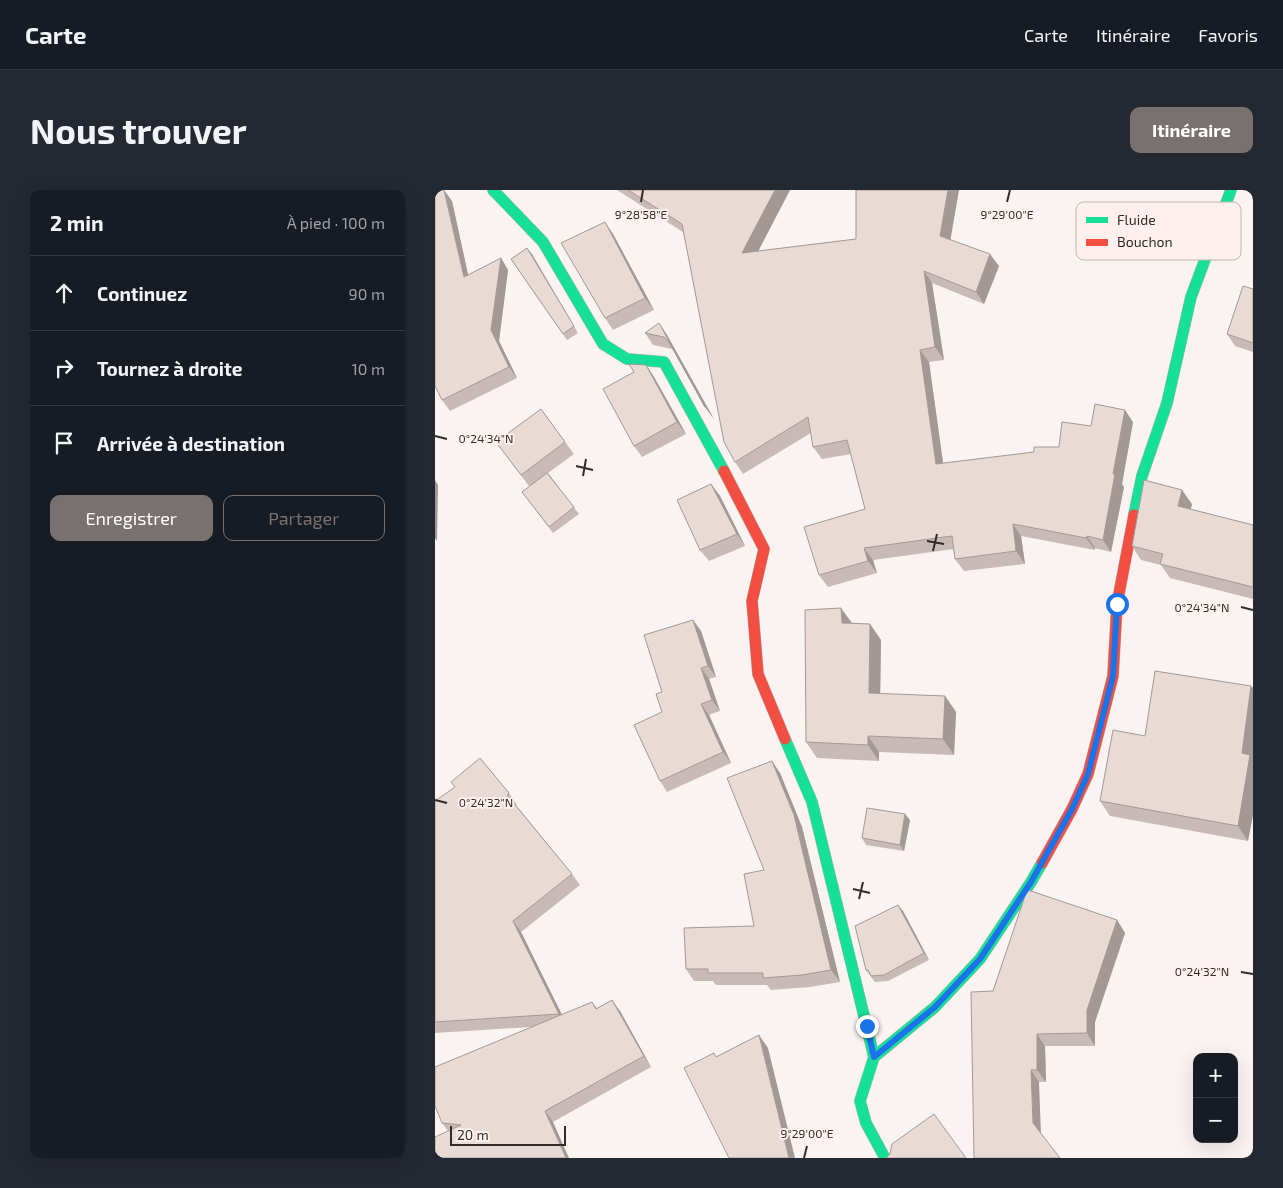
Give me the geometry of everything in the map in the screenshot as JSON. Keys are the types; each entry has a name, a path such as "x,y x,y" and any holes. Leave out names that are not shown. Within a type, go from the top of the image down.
{"street":[{"path":"493,190 543,242 603,344 627,359 664,362 743,506 764,549 752,601 758,674 812,802 874,1057 860,1101 866,1123 885,1158"},
{"path":"1227,202 1231,190"},
{"path":"874,1057 935,1007 980,959 1031,882 1072,809 1088,774 1113,676 1117,604 1143,476 1167,403 1191,297 1205,260"}],"building":[{"path":"444,190 464,277 501,258 491,330 509,367 442,400 435,386 435,192"},
{"path":"628,190 775,190 742,253 856,239 856,190 948,190 940,236 990,254 976,292 924,271 935,347 920,350 936,464 1034,452 1034,447 1059,447 1062,422 1091,426 1095,404 1125,410 1103,540 1013,524 1016,551 955,559 952,536 864,548 868,561 819,575 804,527 865,509 847,440 813,447 808,417 735,462 724,442 682,224"},
{"path":"605,222 645,298 605,318 561,243"},
{"path":"527,248 574,326 563,334 511,259"},
{"path":"1243,286 1253,289 1253,343 1227,334"},
{"path":"659,323 705,407 669,342 664,337 645,333"},
{"path":"629,364 646,365 677,422 634,446 603,389 634,372"},
{"path":"541,409 565,442 521,475 496,442"},
{"path":"547,473 574,507 549,527 522,492"},
{"path":"1144,480 1182,490 1178,506 1253,525 1253,587 1160,564 1163,554 1132,546"},
{"path":"711,484 737,534 700,550 677,500"},
{"path":"841,608 842,623 870,624 869,693 945,696 943,739 868,736 868,745 806,742 805,610"},
{"path":"693,620 708,666 701,668 712,700 701,704 723,752 660,781 634,725 662,712 656,694 662,692 644,635"},
{"path":"1155,671 1251,686 1242,753 1250,755 1238,826 1100,801 1113,730 1145,736"},
{"path":"480,758 509,793 507,795 572,874 513,921 559,1014 435,1022 435,801 455,787 451,782"},
{"path":"772,761 794,815 831,970 802,975 763,978 763,973 708,973 708,969 686,969 684,928 754,926 744,874 764,870 727,778"},
{"path":"867,808 905,814 900,845 862,838"},
{"path":"1028,890 1117,920 1087,1010 1087,1033 1037,1034 1037,1070 1031,1070 1033,1123 1060,1158 974,1158 971,992 993,991"},
{"path":"898,905 924,953 884,975 871,976 868,970 866,970 855,926"},
{"path":"612,1000 644,1056 545,1111 566,1158 435,1158 435,1137 461,1125 442,1123 435,1106 435,1067 592,1002 596,1009"},
{"path":"759,1035 789,1158 729,1158 684,1068 714,1053 716,1057"},
{"path":"934,1114 966,1158 886,1158 890,1154 892,1144"}],"traffic: fast":[{"path":"493,190 543,242 603,344 627,359 664,362 724,471"},
{"path":"1227,202 1231,190"},
{"path":"1134,515 1142,476 1167,403 1191,297 1205,260"},
{"path":"785,739 812,802 874,1057 860,1101 866,1123 885,1158"},
{"path":"874,1057 935,1007 980,959 1042,863"}],"traffic: jam":[{"path":"724,471 764,549 752,601 758,674 785,739"},
{"path":"1042,863 1072,809 1088,774 1113,676 1117,604 1134,515"}],"route":[{"path":"867,1026 874,1057 935,1007 980,959 1031,882 1072,809 1088,774 1113,676 1117,604"}]}
